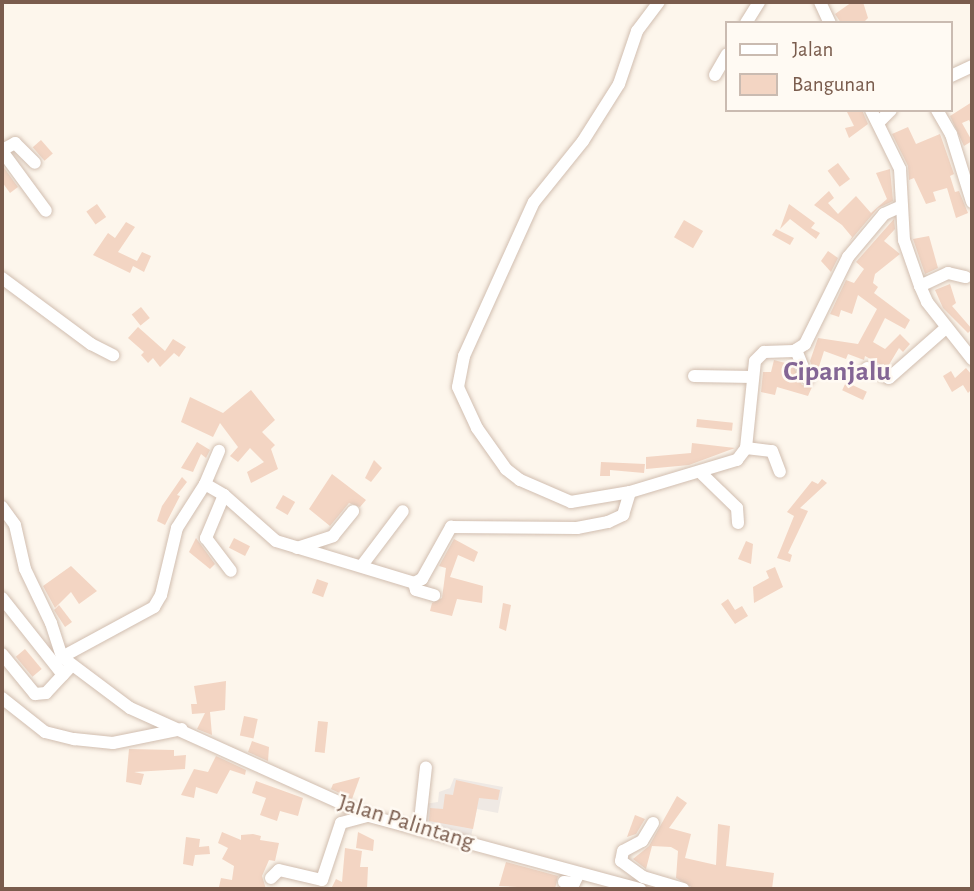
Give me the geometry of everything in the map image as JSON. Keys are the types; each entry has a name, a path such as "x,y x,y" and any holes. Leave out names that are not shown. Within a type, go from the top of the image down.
{"street":[{"path":"659,2 637,31 619,84 583,141 534,202 464,356 458,387 477,428 506,469 520,480 571,502 630,492 702,474 737,460 746,448 755,361 764,352 796,350 805,344 824,298 848,257 884,214 900,207"},
{"path":"747,21 759,2"},
{"path":"820,2 829,21"},
{"path":"715,75 726,56"},
{"path":"953,75 972,66"},
{"path":"872,112 900,169 900,207 905,247 920,286 946,328 972,359"},
{"path":"878,123 889,112"},
{"path":"938,112 951,134 972,202"},
{"path":"35,163 15,143 2,150 46,211"},
{"path":"920,286 948,273 965,277"},
{"path":"2,278 91,344 113,355"},
{"path":"867,368 889,378 946,328"},
{"path":"796,350 808,379"},
{"path":"694,376 753,377"},
{"path":"746,448 772,451 780,472"},
{"path":"2,654 35,694 46,694 65,666 154,607 161,595 177,528 205,484 219,451"},
{"path":"702,474 737,508 738,523"},
{"path":"205,484 224,495 276,541 294,549 363,564 414,583 422,579 451,527 577,528 620,518 630,492"},
{"path":"224,495 206,538 231,571"},
{"path":"2,507 15,525 25,569 51,622 65,666"},
{"path":"294,549 333,536 352,512"},
{"path":"363,564 403,512"},
{"path":"414,583 416,590 434,594"},
{"name":"Jalan Palintang","path":"2,598 65,666 131,708 183,729 369,816 640,889"},
{"path":"2,698 46,732 96,743 183,729"},
{"path":"419,830 426,767"},
{"path":"271,878 279,870 322,880 341,823 369,816"},
{"path":"605,880 621,861 623,850 642,841 653,823"},
{"path":"621,861 656,886 683,889"},
{"path":"564,882 574,883 579,873"}],"shaded area":[{"path":"454,778 503,787 498,813 477,809 470,841 421,828 424,804 438,802 439,792 450,788"}],"building":[{"path":"852,2 863,2 868,18 865,21 840,21 835,14"},
{"path":"972,102 972,126 969,120 962,123 972,141 964,146 950,116"},
{"path":"847,112 863,112 868,124 849,138 845,128 854,126"},
{"path":"908,127 916,144 940,134 954,174 950,176 955,192 959,191 968,213 956,218 947,188 933,192 936,201 926,204 914,178 909,180 908,166 892,134"},
{"path":"41,140 53,154 45,161 33,147"},
{"path":"838,163 850,179 840,187 828,171"},
{"path":"2,165 18,187 10,193 2,182"},
{"path":"890,169 893,201 878,208 849,242 852,237 842,225 814,205 829,191 834,198 828,203 838,214 856,196 871,213 887,199 876,173"},
{"path":"97,204 106,217 96,225 86,211"},
{"path":"789,204 815,223 811,228 820,233 816,239 790,219 780,229"},
{"path":"894,219 895,229 884,241 900,254 875,274 873,283 878,287 874,293 910,320 905,329 885,318 873,342 885,349 900,334 910,344 903,352 899,348 887,368 865,356 864,360 848,354 846,359 824,351 816,376 810,361 818,338 858,344 877,309 858,295 852,314 841,310 839,317 830,314 846,280 854,283 864,269 856,262"},
{"path":"684,220 703,231 693,248 674,237"},
{"path":"126,222 135,227 118,252 137,261 142,252 151,256 144,272 133,266 130,273 93,255 108,233 115,238"},
{"path":"776,229 794,238 790,245 772,235"},
{"path":"929,236 938,268 925,274 913,239"},
{"path":"828,251 838,258 831,272 821,261"},
{"path":"950,284 956,303 952,306 972,329 968,333 943,308 935,290"},
{"path":"141,307 150,318 140,325 132,315"},
{"path":"138,327 165,351 173,339 186,347 179,357 174,353 160,367 153,358 148,363 141,355 144,352 128,338"},
{"path":"774,360 793,365 802,385 812,387 808,396 777,387 775,395 761,392 763,372 771,372"},
{"path":"966,368 972,375 972,389 968,393 963,385 952,392 943,376 951,371 955,378"},
{"path":"846,382 867,392 863,400 842,390"},
{"path":"251,390 275,420 262,432 275,445 271,449 278,469 251,483 247,472 264,462 250,448 238,462 230,456 238,447 220,423 213,437 181,422 190,397 223,413"},
{"path":"697,419 733,423 732,431 696,427"},
{"path":"197,442 210,450 206,458 201,454 193,472 181,468"},
{"path":"692,443 735,448 689,465 646,469 646,457 691,453"},
{"path":"374,460 382,468 371,482 365,478"},
{"path":"601,462 645,464 644,473 610,470 610,476 600,476"},
{"path":"332,474 366,500 360,507 349,503 330,526 309,509"},
{"path":"182,477 187,482 177,495 180,496 165,525 157,521 162,506"},
{"path":"822,479 827,483 800,508 808,511 788,553 792,555 790,562 777,558 794,516 787,512 812,481 818,484"},
{"path":"283,495 295,502 288,515 276,508"},
{"path":"196,538 215,564 210,569 189,552"},
{"path":"234,538 250,546 245,556 229,548"},
{"path":"454,539 478,552 474,562 458,555 450,577 483,586 482,603 457,599 452,616 430,611 432,603 442,598 446,568 439,566"},
{"path":"746,541 753,544 751,564 738,559"},
{"path":"71,566 97,591 79,604 71,592 55,608 43,586"},
{"path":"775,567 783,587 754,603 753,587 769,578 766,571"},
{"path":"317,579 328,583 323,597 312,593"},
{"path":"728,599 735,610 742,606 748,616 735,624 721,604"},
{"path":"503,603 511,605 506,631 499,628"},
{"path":"59,605 72,622 65,627 54,610"},
{"path":"25,649 42,669 33,677 16,657"},
{"path":"226,681 225,710 210,712 212,735 197,729 205,713 192,714 191,704 197,704 194,686"},
{"path":"244,716 258,719 254,738 240,736"},
{"path":"318,721 328,722 325,753 315,752"},
{"path":"252,741 269,747 268,761 248,752"},
{"path":"129,749 174,750 174,756 186,755 185,769 134,772 144,774 141,785 126,782"},
{"path":"216,756 246,770 245,775 230,770 217,794 196,787 194,798 181,795 194,769 208,772"},
{"path":"360,777 352,799 331,789 333,784"},
{"path":"456,780 500,790 498,800 479,798 473,829 429,821 430,808 443,809 445,794 453,795"},
{"path":"256,781 303,798 298,816 280,811 277,821 260,815 266,798 252,793"},
{"path":"677,796 687,803 669,828 691,834 685,858 716,865 718,824 730,826 726,866 774,873 772,889 693,888 676,878 678,851 671,847 652,846 646,869 633,859 649,846"},
{"path":"635,815 645,819 636,834 627,837"},
{"path":"222,832 241,840 241,835 253,834 261,836 260,840 279,843 275,861 269,860 262,876 266,889 219,887 221,878 232,880 234,866 222,859 228,848 218,843"},
{"path":"358,832 374,840 373,851 356,848"},
{"path":"186,837 200,839 199,847 209,846 210,854 195,855 193,866 183,864"},
{"path":"345,848 362,851 360,867 368,867 367,889 331,889 336,879 342,882"},
{"path":"506,862 558,876 555,889 499,886"}],"district":[{"name":"Cipanjalu","path":"837,372"}]}
